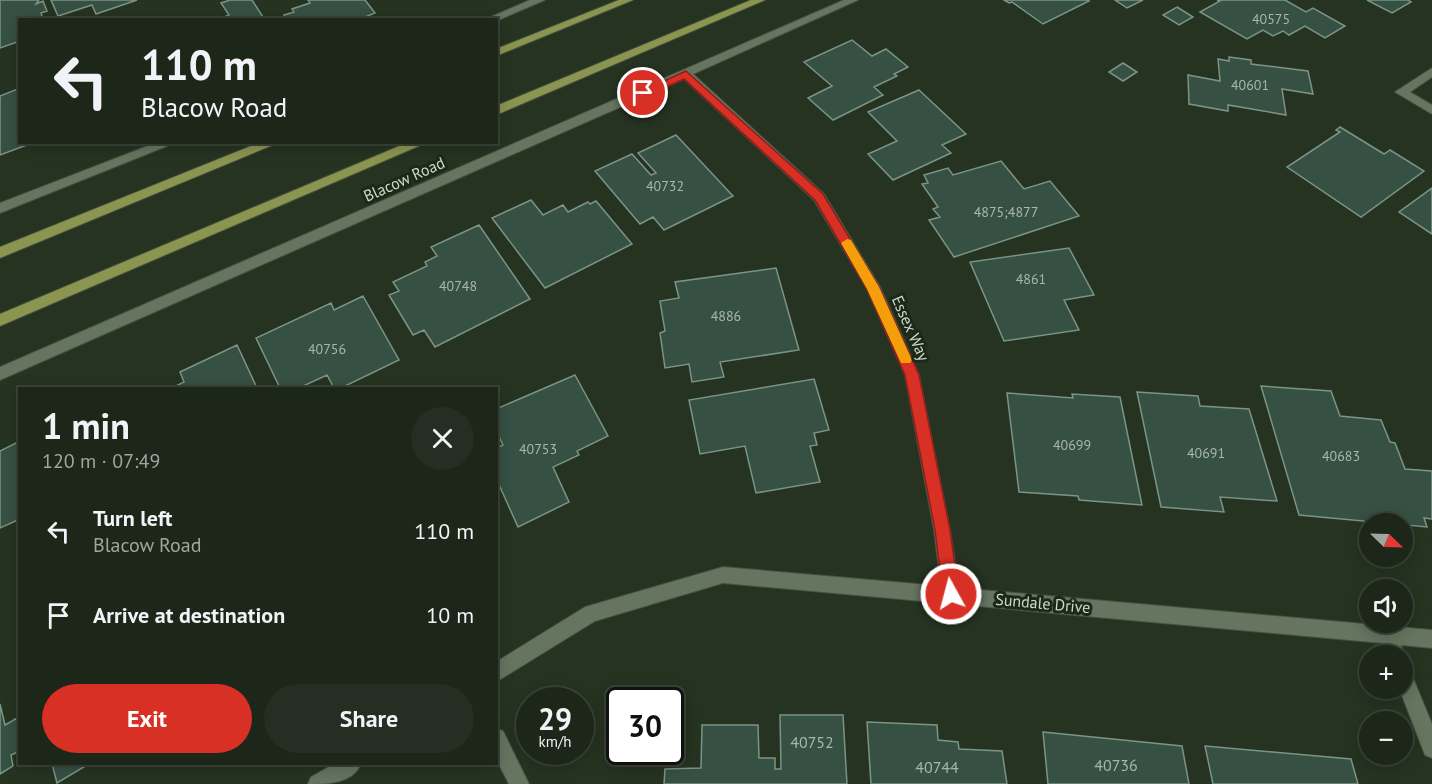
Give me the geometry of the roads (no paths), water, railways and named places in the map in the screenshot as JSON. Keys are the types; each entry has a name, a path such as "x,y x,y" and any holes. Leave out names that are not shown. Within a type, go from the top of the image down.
{"main road":[{"path":"498,52 628,0"},
{"path":"498,110 760,0"},
{"path":"0,253 269,144"},
{"name":"Blacow Road","path":"0,320 417,144"}],"street":[{"path":"494,18 540,0"},
{"name":"Blacow Road","path":"0,374 853,0"},
{"path":"1432,72 1401,92 1432,110"},
{"name":"Essex Way","path":"686,74 819,197 873,287 912,375 942,530 951,594"},
{"path":"0,208 166,144"},
{"name":"Sundale Drive","path":"498,672 591,613 723,574 1432,639"},
{"path":"1388,635 1392,645"},
{"path":"1413,699 1432,748"},
{"path":"498,742 519,784"},
{"path":"318,784 349,765"}]}
